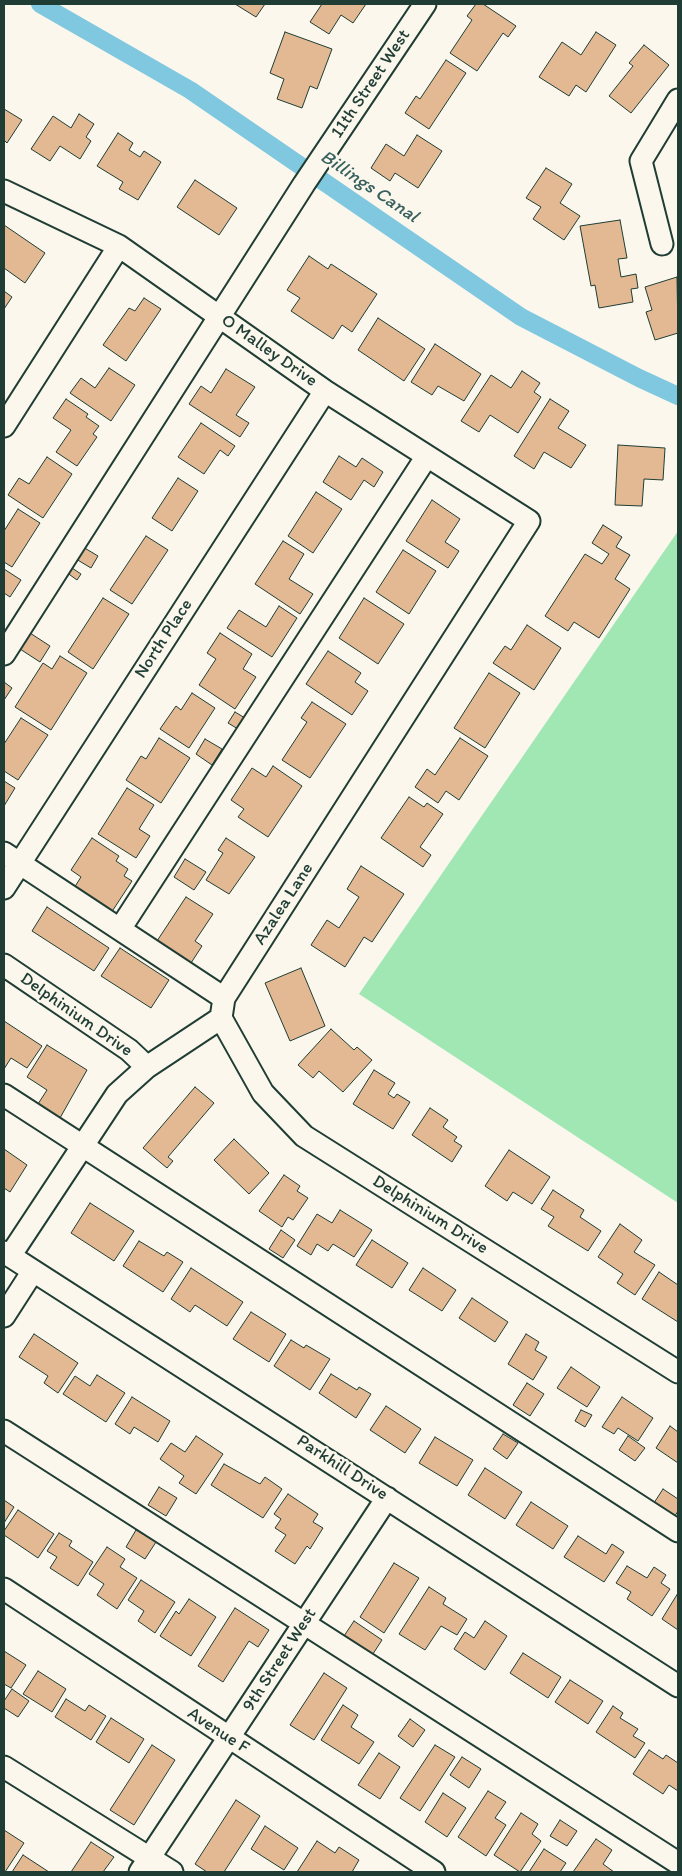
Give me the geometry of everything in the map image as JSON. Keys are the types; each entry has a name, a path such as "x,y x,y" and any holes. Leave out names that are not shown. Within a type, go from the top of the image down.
{"street":[{"name":"11th Street West","path":"4,654 221,317 304,184 425,4"},
{"path":"662,244 642,161 678,100"},
{"name":"O Malley Drive","path":"4,190 119,246 325,391 529,522"},
{"path":"4,426 119,246"},
{"name":"North Place","path":"4,888 12,858 325,391"},
{"path":"120,929 427,456"},
{"name":"Azalea Lane","path":"221,1018 224,998 529,522"},
{"path":"12,858 224,998"},
{"name":"Delphinium Drive","path":"4,965 129,1050 147,1067"},
{"path":"7,1254 117,1094 147,1067 221,1018"},
{"name":"Delphinium Drive","path":"221,1018 263,1093 304,1136 678,1372"},
{"path":"4,1095 678,1531"},
{"name":"Parkhill Drive","path":"7,1254 678,1686"},
{"path":"4,1316 33,1271"},
{"path":"4,1431 305,1622 678,1863"},
{"name":"9th Street West","path":"145,1865 387,1498"},
{"name":"Avenue F","path":"4,1589 434,1872"},
{"path":"4,1767 145,1865 172,1872"}],"green space":[{"path":"678,531 678,1203 359,994"}],"building":[{"path":"235,4 265,4 256,17"},
{"path":"322,4 366,4 353,23 341,15 329,34 310,22"},
{"path":"476,4 483,4 516,26 508,37 503,33 477,71 450,53 472,20 467,16"},
{"path":"285,32 332,49 317,89 310,86 302,108 277,99 284,79 270,73"},
{"path":"596,32 616,45 586,92 576,85 569,96 539,77 562,42 581,55"},
{"path":"644,45 669,65 631,113 609,96 633,66 629,63"},
{"path":"446,60 466,73 429,129 405,113 416,96 420,99"},
{"path":"4,109 22,120 7,143 4,140"},
{"path":"79,114 94,124 86,137 91,141 80,159 60,146 50,161 31,149 53,116 71,128"},
{"path":"118,133 133,143 129,150 140,157 144,151 161,162 138,200 119,189 123,182 97,166"},
{"path":"417,135 442,151 418,188 395,173 390,181 371,168 386,144 404,156"},
{"path":"546,168 572,184 560,203 580,216 564,240 533,219 541,207 526,198"},
{"path":"195,180 237,208 219,235 177,207"},
{"path":"620,220 627,258 618,259 621,277 636,274 638,288 631,289 633,302 599,308 595,285 591,286 580,226"},
{"path":"4,225 45,253 25,283 4,268"},
{"path":"309,256 328,269 331,264 377,294 352,332 342,325 333,339 291,311 300,298 287,290"},
{"path":"677,277 678,333 655,340 646,312 652,310 645,287"},
{"path":"4,291 12,297 4,309"},
{"path":"144,298 161,309 126,361 103,345 129,308 135,311"},
{"path":"378,318 425,349 404,381 358,350"},
{"path":"435,344 481,374 464,401 438,386 432,395 411,382"},
{"path":"109,368 135,385 111,421 70,393 81,378 95,388"},
{"path":"226,369 255,387 236,415 249,423 240,437 189,404 201,386 211,393"},
{"path":"522,371 540,383 534,392 541,397 518,433 490,415 479,432 461,421 491,375 511,388"},
{"path":"66,399 88,414 86,417 99,426 93,434 97,437 77,466 56,452 71,430 53,418"},
{"path":"550,399 569,411 558,428 586,445 571,468 544,452 534,469 514,456"},
{"path":"201,423 235,446 228,456 220,450 204,474 178,457"},
{"path":"618,445 665,448 663,480 644,479 642,506 615,505"},
{"path":"339,456 356,467 362,458 383,472 374,487 364,480 351,500 323,482"},
{"path":"47,457 72,474 43,518 8,495 19,478 29,484"},
{"path":"178,478 198,491 172,531 152,518"},
{"path":"316,492 342,509 313,553 288,536"},
{"path":"432,500 460,519 445,542 459,551 448,568 406,541"},
{"path":"18,509 40,523 12,567 4,562 4,531"},
{"path":"603,525 622,537 616,547 630,555 615,579 630,589 599,638 574,622 568,631 545,616 585,554 602,564 609,554 592,543"},
{"path":"146,536 168,550 132,604 110,590"},
{"path":"283,541 304,554 289,579 313,594 300,614 255,584"},
{"path":"83,547 98,556 91,568 76,559"},
{"path":"403,550 436,571 409,614 376,592"},
{"path":"69,566 81,574 77,580 66,572"},
{"path":"4,569 21,580 10,597 4,593"},
{"path":"103,598 129,614 93,669 68,652"},
{"path":"364,598 404,624 378,664 339,638"},
{"path":"279,606 297,618 272,657 227,628 239,610 266,627"},
{"path":"527,625 561,648 534,690 493,663 505,646 511,650"},
{"path":"30,633 50,646 40,662 20,649"},
{"path":"220,633 252,654 243,669 256,677 235,709 199,685 216,659 207,653"},
{"path":"328,651 361,673 355,682 368,691 352,715 306,684"},
{"path":"60,656 87,673 51,730 15,707 43,663 52,669"},
{"path":"489,673 520,693 485,748 454,728"},
{"path":"4,682 12,688 4,700"},
{"path":"192,693 215,708 189,748 160,729 176,706 181,710"},
{"path":"312,702 346,724 310,778 282,760 307,722 301,718"},
{"path":"235,712 245,718 238,729 228,723"},
{"path":"21,718 48,735 18,780 4,771 4,744"},
{"path":"159,738 190,758 161,803 126,780 141,756 146,759"},
{"path":"460,738 488,756 459,800 446,791 438,803 415,787 427,769 435,775"},
{"path":"205,739 222,749 212,765 196,754"},
{"path":"273,766 302,786 268,837 238,817 244,809 231,800 252,768 266,777"},
{"path":"4,781 15,788 4,806"},
{"path":"127,788 154,805 139,829 150,836 136,858 98,834"},
{"path":"409,797 424,807 427,803 443,814 420,847 431,855 423,867 381,838"},
{"path":"92,838 119,856 116,861 128,869 124,876 132,881 111,913 74,888 81,877 71,870"},
{"path":"226,838 255,857 229,894 206,880 223,853 218,850"},
{"path":"185,859 206,872 194,890 174,877"},
{"path":"361,866 404,894 372,942 364,937 345,967 311,945 327,920 339,928 359,897 347,889"},
{"path":"186,897 213,914 195,941 202,946 191,963 157,941"},
{"path":"47,907 109,948 94,971 32,931"},
{"path":"120,948 169,980 151,1008 101,976"},
{"path":"301,968 325,1026 290,1041 265,983"},
{"path":"4,1021 42,1046 27,1068 11,1058 4,1069"},
{"path":"331,1029 354,1050 357,1047 372,1060 343,1092 319,1071 313,1078 298,1065"},
{"path":"47,1045 87,1070 60,1118 38,1104 47,1090 27,1077"},
{"path":"374,1070 395,1083 388,1094 394,1098 397,1094 410,1102 393,1129 353,1104"},
{"path":"195,1087 214,1103 168,1157 173,1161 167,1168 143,1148"},
{"path":"430,1108 448,1120 443,1127 457,1137 454,1141 462,1146 452,1162 412,1135"},
{"path":"234,1139 269,1173 249,1194 214,1160"},
{"path":"4,1149 27,1165 10,1192 4,1188"},
{"path":"509,1150 550,1177 532,1204 513,1192 507,1201 485,1186"},
{"path":"284,1175 300,1186 297,1191 308,1198 293,1220 288,1217 282,1227 259,1211"},
{"path":"553,1190 584,1210 580,1217 601,1231 588,1251 548,1226 554,1217 541,1209"},
{"path":"90,1203 134,1231 114,1261 71,1233"},
{"path":"340,1210 372,1230 354,1257 333,1244 328,1251 317,1244 311,1255 297,1246 317,1214 332,1223"},
{"path":"620,1224 642,1240 634,1252 655,1265 635,1295 617,1283 623,1274 598,1257"},
{"path":"281,1230 295,1240 283,1258 269,1249"},
{"path":"372,1240 408,1263 392,1288 356,1265"},
{"path":"139,1241 164,1256 167,1252 183,1262 163,1292 123,1266"},
{"path":"191,1268 243,1302 227,1326 195,1305 190,1312 171,1299"},
{"path":"423,1268 456,1290 442,1311 409,1290"},
{"path":"659,1272 678,1285 678,1322 642,1299"},
{"path":"472,1298 508,1322 495,1342 459,1318"},
{"path":"251,1312 286,1334 269,1362 233,1339"},
{"path":"34,1334 78,1363 58,1393 44,1383 48,1376 19,1357"},
{"path":"526,1334 539,1342 535,1350 547,1357 533,1380 508,1364"},
{"path":"291,1340 304,1348 306,1345 330,1359 310,1390 274,1366"},
{"path":"571,1367 600,1387 587,1407 557,1388"},
{"path":"331,1374 357,1390 359,1387 371,1394 356,1418 319,1393"},
{"path":"97,1375 125,1393 106,1422 63,1394 75,1376 90,1386"},
{"path":"527,1383 544,1394 530,1416 513,1405"},
{"path":"132,1397 170,1421 158,1442 134,1427 130,1434 115,1424"},
{"path":"622,1397 653,1418 638,1441 618,1428 614,1434 602,1427"},
{"path":"386,1406 421,1429 405,1453 370,1430"},
{"path":"581,1410 592,1415 585,1427 575,1421"},
{"path":"670,1426 678,1432 678,1463 656,1448"},
{"path":"503,1434 518,1443 507,1459 493,1449"},
{"path":"196,1436 223,1454 196,1494 179,1483 184,1476 160,1459 171,1443 185,1452"},
{"path":"628,1436 645,1448 635,1461 619,1450"},
{"path":"435,1437 473,1460 457,1486 419,1463"},
{"path":"224,1464 260,1484 265,1477 282,1489 263,1518 211,1485"},
{"path":"485,1468 522,1492 505,1519 468,1495"},
{"path":"159,1487 177,1498 166,1516 148,1505"},
{"path":"663,1489 678,1499 678,1511 673,1519 652,1506"},
{"path":"288,1494 318,1514 313,1522 323,1528 310,1549 307,1546 295,1564 275,1551 286,1535 275,1528 281,1519 274,1514"},
{"path":"4,1500 14,1507 4,1523"},
{"path":"531,1502 568,1526 553,1549 516,1525"},
{"path":"18,1510 54,1534 38,1558 4,1535 4,1531"},
{"path":"136,1530 156,1542 145,1559 126,1547"},
{"path":"59,1533 72,1541 69,1546 93,1562 78,1586 50,1568 57,1557 47,1551"},
{"path":"578,1536 606,1554 612,1544 624,1552 604,1582 564,1557"},
{"path":"107,1547 125,1559 120,1567 137,1578 117,1609 97,1595 104,1584 89,1574"},
{"path":"394,1563 419,1578 384,1633 360,1617"},
{"path":"627,1566 647,1578 654,1567 666,1575 661,1583 670,1589 652,1616 627,1599 631,1592 616,1583"},
{"path":"141,1580 175,1602 155,1633 138,1621 144,1611 128,1600"},
{"path":"429,1587 446,1598 443,1604 467,1619 457,1635 441,1626 425,1650 399,1634"},
{"path":"678,1593 678,1630 662,1619"},
{"path":"189,1599 216,1617 191,1656 160,1636 176,1611 179,1614"},
{"path":"235,1608 269,1630 258,1647 249,1641 223,1682 198,1666"},
{"path":"354,1621 382,1640 369,1660 340,1642"},
{"path":"485,1621 507,1636 485,1670 454,1649 465,1632 474,1638"},
{"path":"4,1651 26,1665 11,1688 4,1684"},
{"path":"523,1653 561,1677 548,1698 510,1673"},
{"path":"38,1671 66,1689 52,1712 23,1694"},
{"path":"324,1673 347,1688 314,1740 290,1725"},
{"path":"570,1680 603,1701 588,1724 555,1702"},
{"path":"12,1689 29,1701 18,1717 4,1708 4,1701"},
{"path":"66,1699 85,1711 89,1705 106,1716 91,1740 55,1717"},
{"path":"343,1705 358,1715 351,1727 374,1742 359,1764 321,1740"},
{"path":"613,1706 623,1713 620,1718 638,1729 633,1736 645,1743 635,1758 596,1732"},
{"path":"111,1718 144,1739 129,1763 96,1742"},
{"path":"410,1719 425,1730 413,1747 398,1736"},
{"path":"152,1745 175,1760 134,1825 110,1810"},
{"path":"435,1745 455,1757 420,1811 400,1798"},
{"path":"649,1750 663,1759 666,1755 678,1763 678,1791 669,1785 663,1794 633,1774"},
{"path":"379,1753 400,1767 380,1799 358,1785"},
{"path":"462,1757 481,1769 469,1788 450,1775"},
{"path":"488,1791 506,1802 495,1818 506,1825 486,1856 458,1837"},
{"path":"443,1793 466,1808 447,1837 425,1822"},
{"path":"236,1800 260,1816 224,1872 207,1872 195,1864"},
{"path":"521,1813 538,1824 532,1834 541,1841 520,1872 494,1855"},
{"path":"560,1820 577,1831 567,1846 550,1836"},
{"path":"265,1826 298,1848 284,1870 251,1849"},
{"path":"4,1830 24,1843 5,1872 4,1872"},
{"path":"596,1839 612,1850 603,1864 614,1872 573,1872"},
{"path":"317,1841 335,1853 339,1847 359,1860 352,1872 297,1872"},
{"path":"91,1842 114,1857 103,1872 71,1872"},
{"path":"544,1849 566,1863 560,1872 529,1872"},
{"path":"23,1855 49,1872 12,1872"}],"waterway":[{"name":"Billings Canal","path":"40,4 190,90 521,317 678,396"}]}
